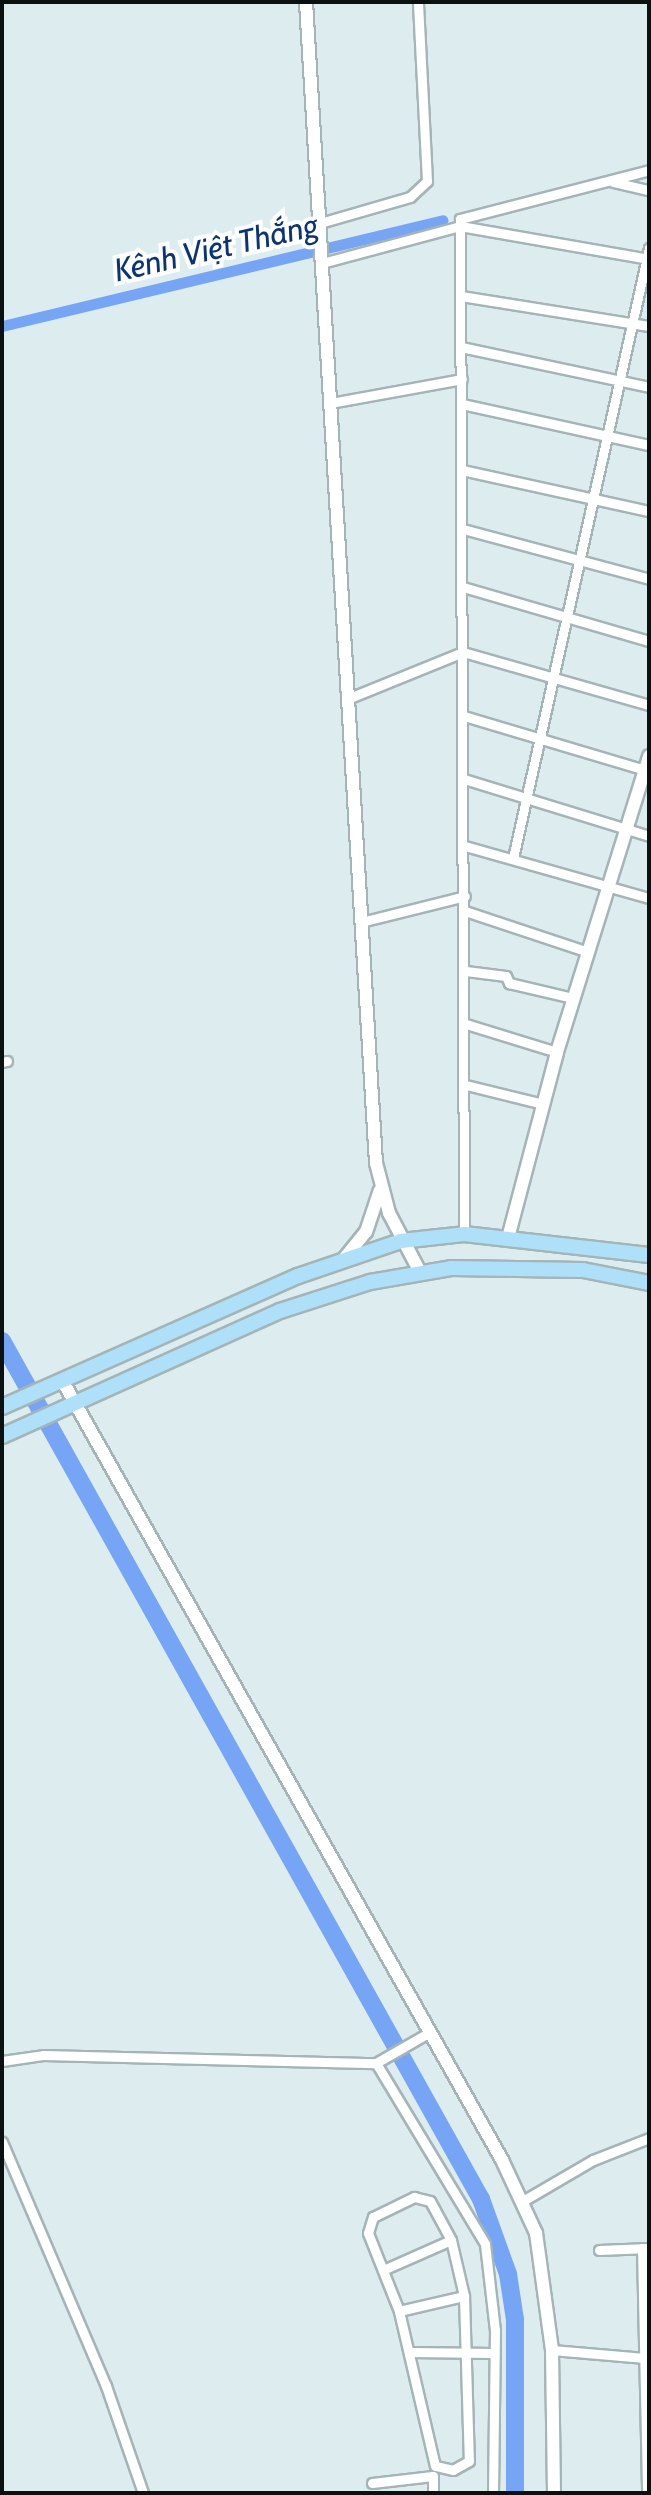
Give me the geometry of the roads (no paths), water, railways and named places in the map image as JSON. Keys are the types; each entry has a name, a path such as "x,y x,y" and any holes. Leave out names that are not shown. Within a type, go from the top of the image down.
{"main road":[{"path":"8,1402 342,1261 401,1241 464,1234 649,1255"},
{"path":"2,1436 280,1311 334,1292 420,1272 583,1270 649,1283"}],"street":[{"path":"306,2 347,699 380,1190 401,1241 420,1272"},
{"path":"320,225 410,197 427,181 418,2"},
{"path":"464,1234 466,971 460,219 649,170"},
{"path":"609,181 649,190"},
{"path":"322,263 460,226 648,255 606,435 595,499 550,676 541,738 513,858"},
{"path":"461,296 649,326"},
{"path":"461,347 649,387"},
{"path":"330,403 462,379"},
{"path":"462,404 649,445"},
{"path":"462,470 649,511"},
{"path":"463,529 649,579"},
{"path":"463,587 649,641"},
{"path":"347,699 463,652 649,705"},
{"path":"464,716 647,763 557,1052 508,1238"},
{"path":"464,779 649,836"},
{"path":"465,846 609,884 649,898"},
{"path":"361,922 465,896"},
{"path":"465,911 588,952"},
{"path":"466,971 506,976 509,983 573,998"},
{"path":"466,1024 557,1052"},
{"path":"466,1085 543,1104"},
{"path":"342,1261 366,1232 380,1190"},
{"path":"62,1380 430,2032 536,2233 552,2350 554,2493"},
{"path":"2,2061 43,2055 376,2063 430,2032"},
{"path":"376,2063 485,2244 493,2287 493,2493"},
{"path":"521,2202 593,2160 649,2138"},
{"path":"2,2142 106,2386 143,2493"},
{"path":"414,2197 430,2201 451,2240 464,2296 469,2461 453,2470 435,2466 410,2352 383,2270 368,2233 373,2217 414,2197"},
{"path":"383,2270 451,2240"},
{"path":"599,2250 646,2248 647,2493"},
{"path":"399,2311 464,2296"},
{"path":"410,2352 466,2350 493,2353"},
{"path":"552,2350 645,2358"},
{"path":"372,2483 433,2476 433,2493"}],"waterway":[{"name":"Kênh Việt Thắng","path":"2,326 442,220"},
{"path":"2,1341 481,2199 508,2274 515,2320 515,2493"}]}
